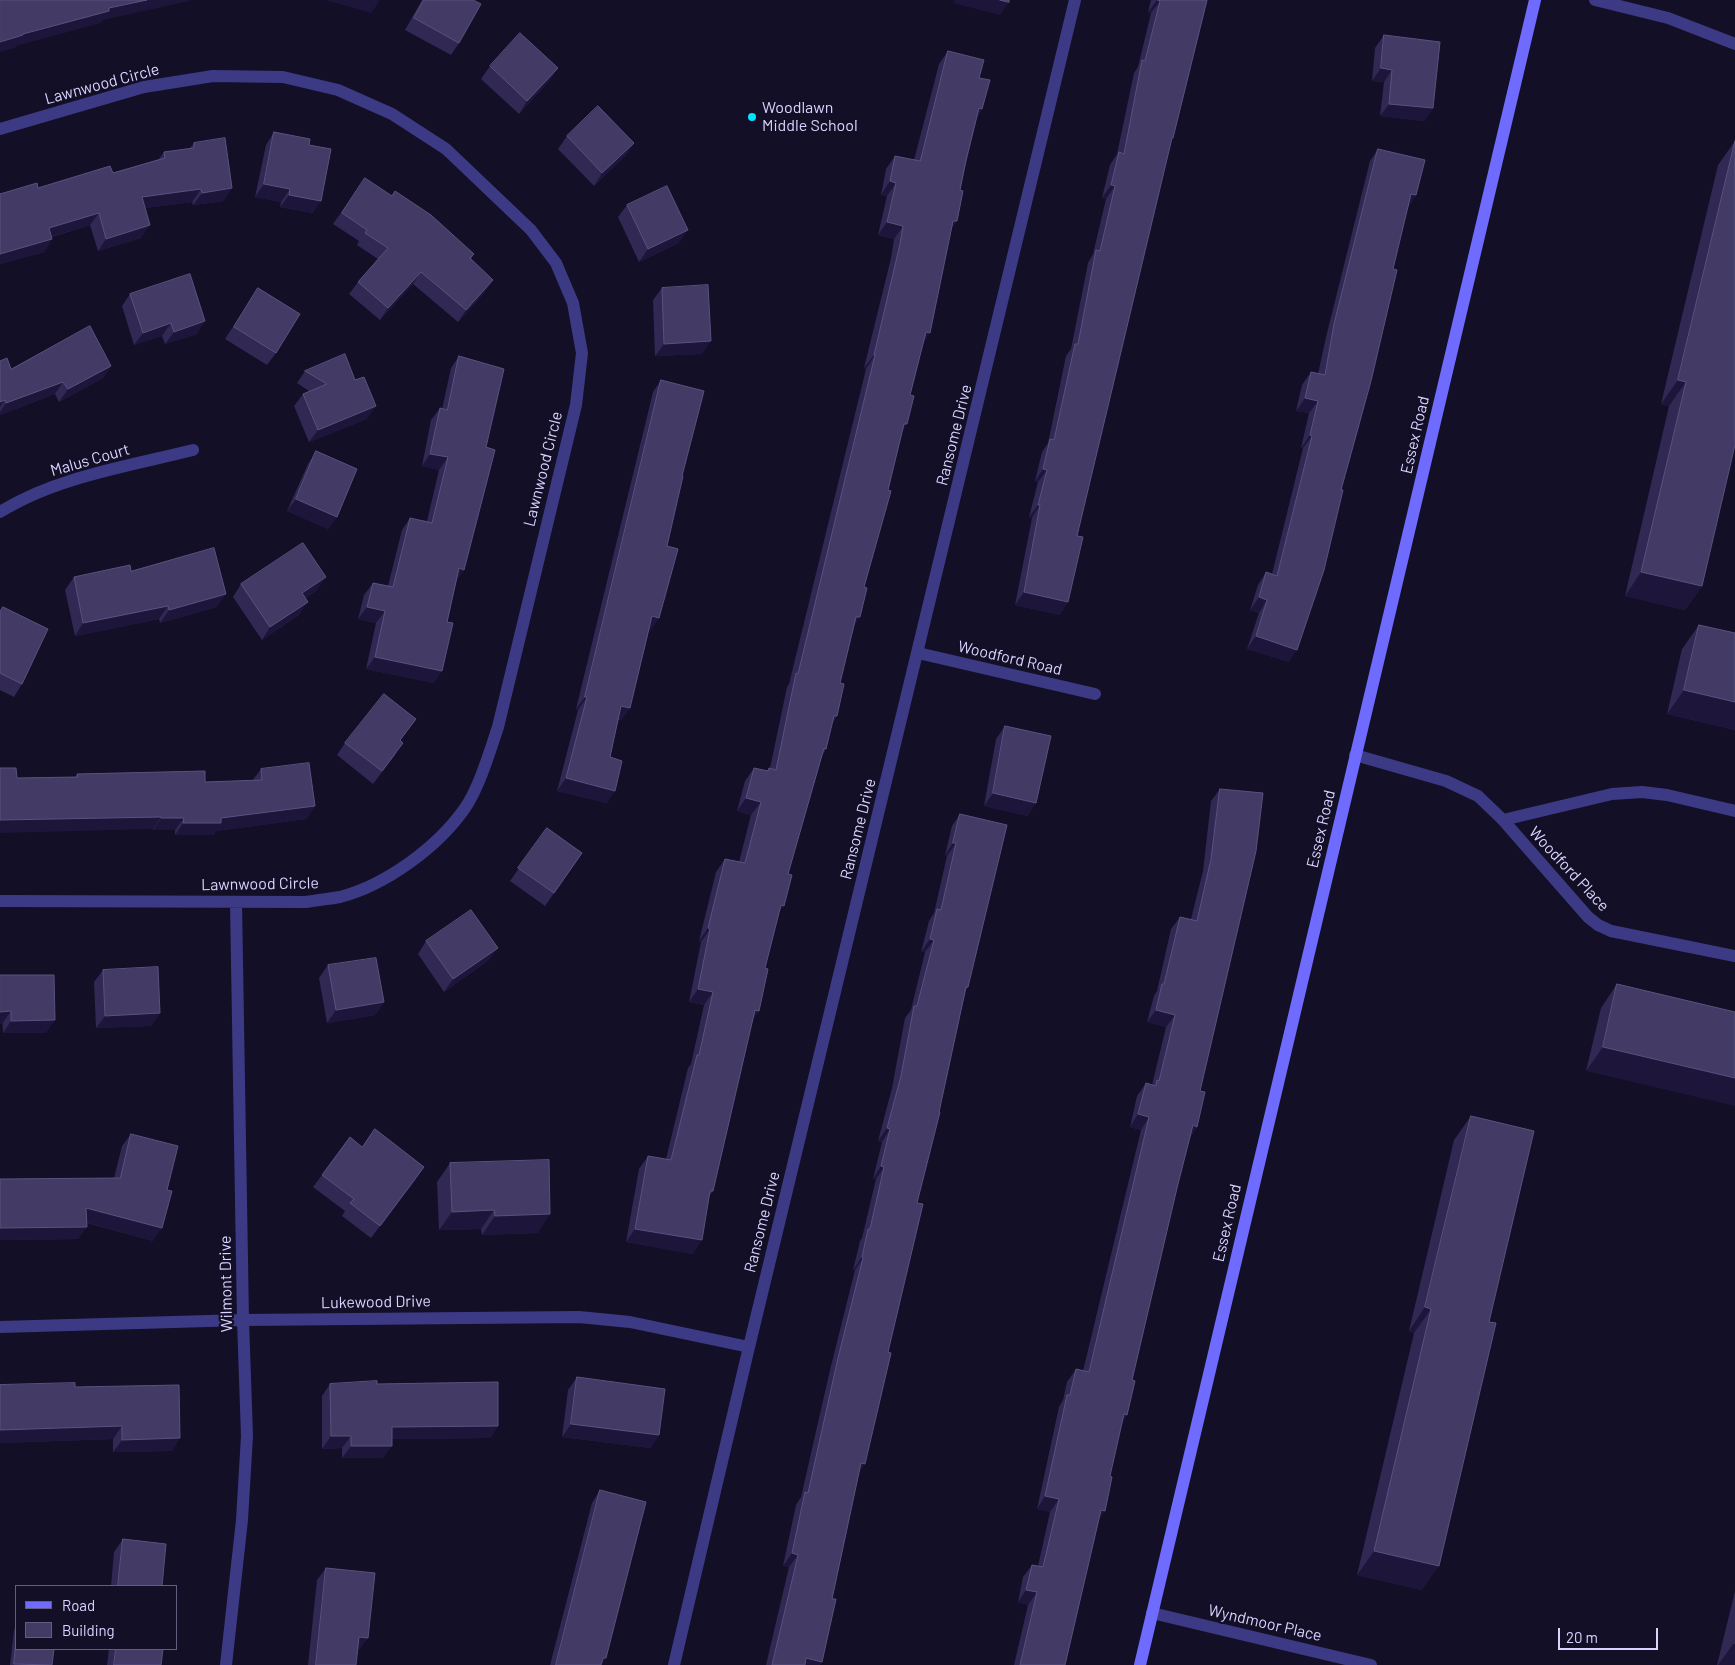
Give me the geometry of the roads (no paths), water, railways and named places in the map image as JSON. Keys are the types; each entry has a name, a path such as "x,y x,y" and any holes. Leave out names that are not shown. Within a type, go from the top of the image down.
{"street":[{"name":"Ransome Drive","path":"674,1665 749,1346 1075,0"},
{"name":"Essex Road","path":"1140,1665 1535,0"},
{"path":"1595,0 1668,18 1735,44"},
{"name":"Lawnwood Circle","path":"0,129 144,87 213,76 283,77 338,90 392,114 446,149 531,230 556,263 573,303 582,353 576,405 498,727 484,768 466,807 437,842 407,865 365,887 341,896 306,902 0,901"},
{"name":"Malus Court","path":"0,512 15,503 64,482 193,450"},
{"name":"Woodford Road","path":"918,653 1095,694"},
{"name":"Woodford Place","path":"1355,755 1446,781 1478,796 1503,820 1588,917 1598,925 1611,930 1735,956"},
{"name":"Woodford Place","path":"1503,820 1612,794 1642,792 1668,795 1735,811"},
{"name":"Wilmont Drive","path":"226,1665 242,1520 247,1436 242,1320 236,902"},
{"name":"Lukewood Drive","path":"0,1326 242,1320 578,1317 630,1322 749,1346"},
{"name":"Wyndmoor Place","path":"1152,1613 1371,1665"}],"place":[{"name":"Woodlawn Middle School","path":"752,117"}]}
